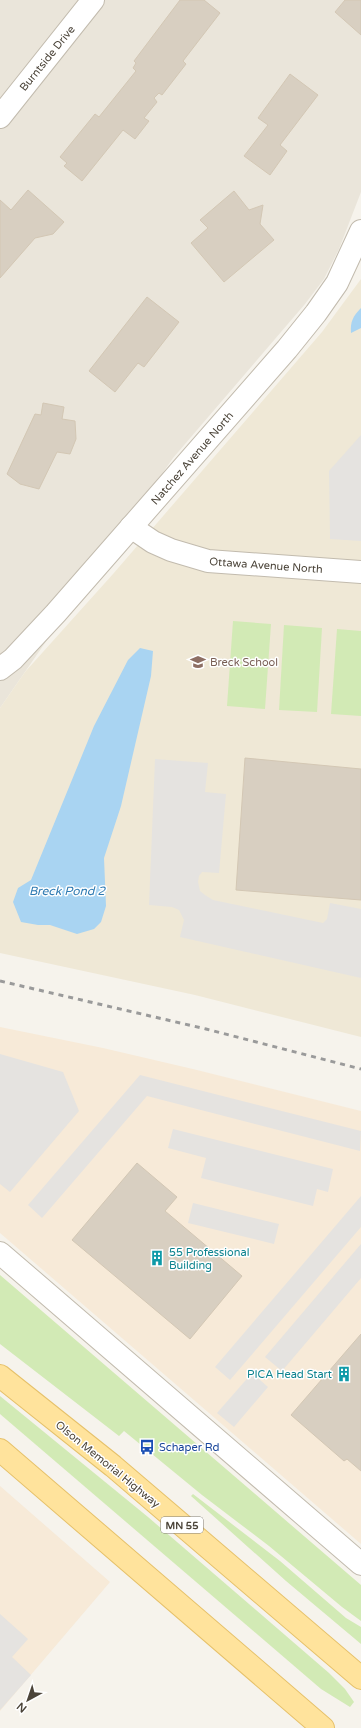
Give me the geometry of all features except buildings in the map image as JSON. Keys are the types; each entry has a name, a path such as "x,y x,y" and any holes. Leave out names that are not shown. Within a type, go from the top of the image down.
{"main road":[{"name":"Olson Memorial Highway","path":"0,1376 113,1466 361,1678"},
{"path":"0,1450 323,1728"}],"street":[{"name":"Burntside Drive","path":"0,117 93,0"},
{"name":"Natchez Avenue North","path":"0,669 13,659 30,642 193,457 316,313 337,283 361,230"},
{"name":"Ottawa Avenue North","path":"131,527 153,542 171,550 208,561 361,572"},
{"path":"0,1253 361,1564"}],"shaded area":[{"path":"0,0 361,0 361,192 339,249 324,279 305,304 173,458 0,708"},
{"name":"Breck School","path":"361,279 361,1037 195,995 0,953 0,708 25,672 113,574 322,332"},
{"path":"361,435 361,541 330,539 329,471"},
{"path":"155,759 208,763 205,792 226,794 219,873 202,872 199,876 198,882 200,891 213,900 323,923 327,919 330,903 361,909 361,978 180,937 184,920 179,910 172,907 149,905"},
{"path":"0,1027 103,1048 361,1111 361,1544 0,1233"},
{"path":"0,1054 63,1072 79,1111 10,1192 0,1184"},
{"path":"140,1075 361,1131 360,1151 147,1096 42,1218 28,1205"},
{"path":"173,1129 333,1169 328,1192 317,1189 313,1206 201,1178 206,1158 168,1148"},
{"path":"361,1196 361,1227 230,1380 215,1367"},
{"path":"193,1203 279,1224 274,1244 188,1223"},
{"path":"361,1244 361,1278 282,1371 265,1357"},
{"path":"252,1373 268,1387 234,1427 217,1413"},
{"path":"0,1486 110,1582 0,1711"},
{"path":"0,1614 28,1639 12,1657 31,1675 0,1710"}],"green space":[{"path":"233,621 271,624 265,709 227,706"},
{"path":"284,625 322,628 317,712 279,710"},
{"path":"337,629 361,631 361,716 331,714"},
{"path":"0,1275 361,1585 361,1621 124,1431 119,1436 0,1344"},
{"path":"0,1396 148,1517 329,1673 345,1689 354,1702 350,1707 321,1689 0,1414"},
{"path":"193,1494 280,1561 346,1618 361,1627 361,1644 286,1581 191,1496"}],"water":[{"path":"361,308 361,328 351,333 353,319"},
{"name":"Breck Pond 2","path":"140,648 153,651 151,676 121,806 104,858 106,906 101,922 94,929 77,934 50,925 38,925 21,922 13,902 18,888 31,880 94,726 128,660"}],"railway":[{"path":"0,981 206,1029 361,1069"}],"place":[{"name":"Breck School","path":"198,662"},
{"name":"55 Professional Building","path":"157,1258"},
{"name":"PICA Head Start","path":"344,1374"},
{"name":"Schaper Rd","path":"147,1447"}]}
